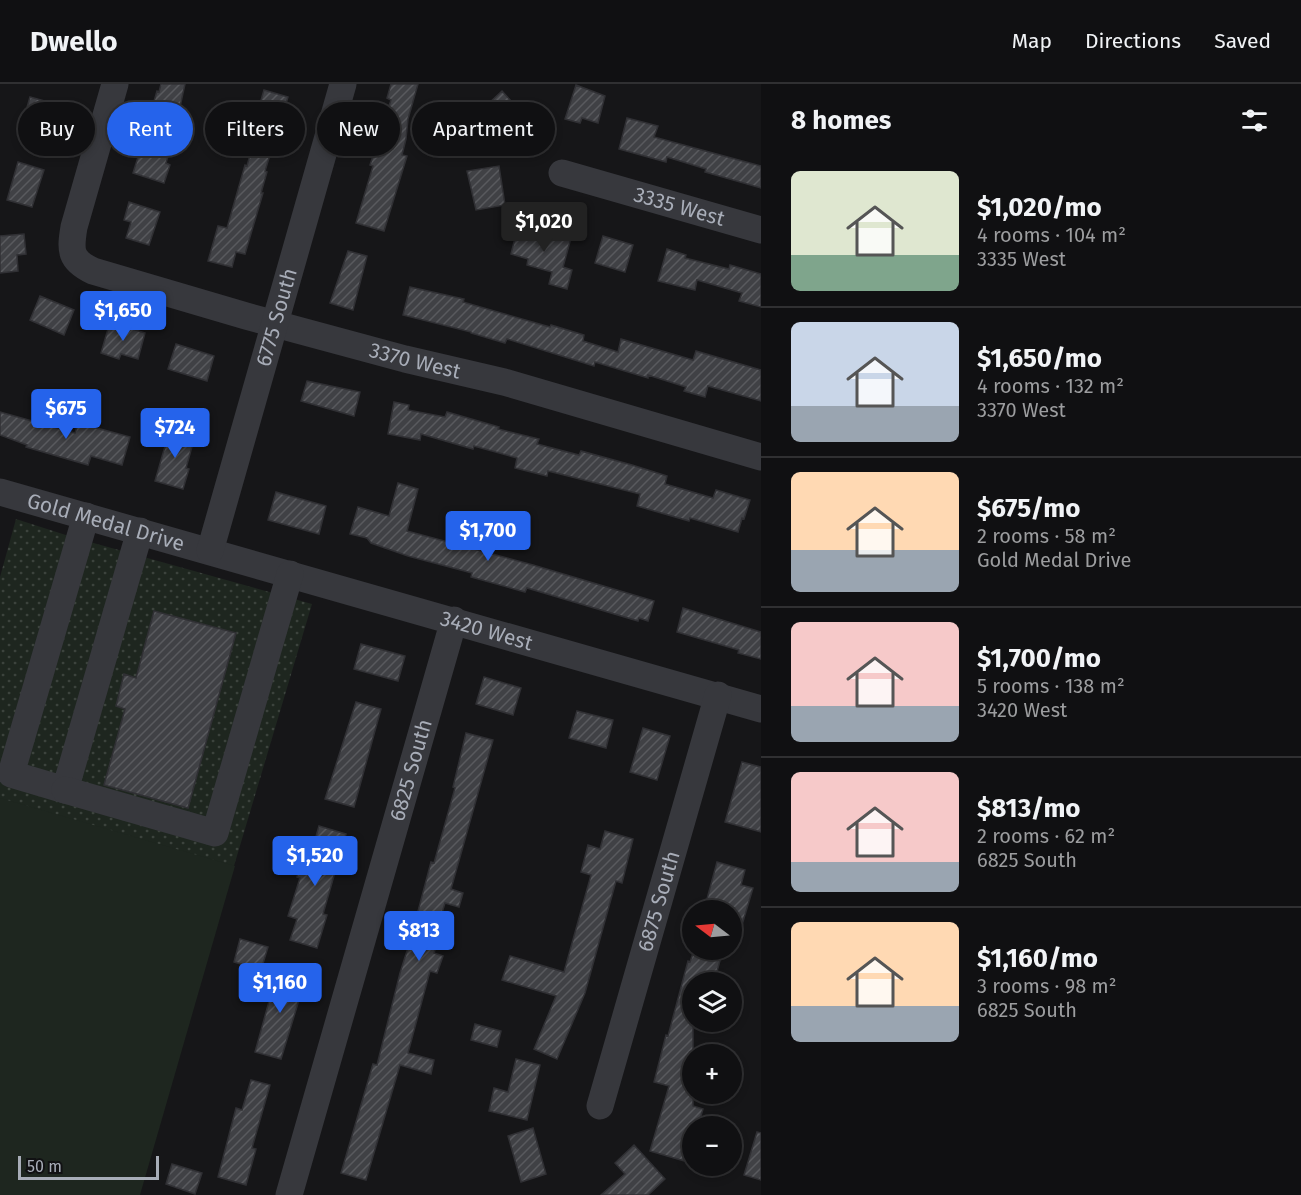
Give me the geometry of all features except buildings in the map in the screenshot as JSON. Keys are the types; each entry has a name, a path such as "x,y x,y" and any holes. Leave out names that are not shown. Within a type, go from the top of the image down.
{"street":[{"name":"3370 West","path":"115,84 74,227 71,243 74,258 81,265 93,271 405,358 504,382 761,457"},
{"name":"6775 South","path":"210,551 343,84"},
{"name":"3335 West","path":"562,173 761,230"},
{"name":"Gold Medal Drive","path":"0,492 210,551"},
{"path":"86,516 11,774 215,833 290,574"},
{"path":"65,790 140,531"},
{"name":"3420 West","path":"210,551 761,709"},
{"name":"6825 South","path":"289,1195 454,620"},
{"name":"6875 South","path":"600,1106 718,695"}],"shaded area":[{"path":"16,519 72,537 312,604 136,1195 0,1195 0,577"},
{"path":"0,798 235,866 140,1195 0,1195"}]}
